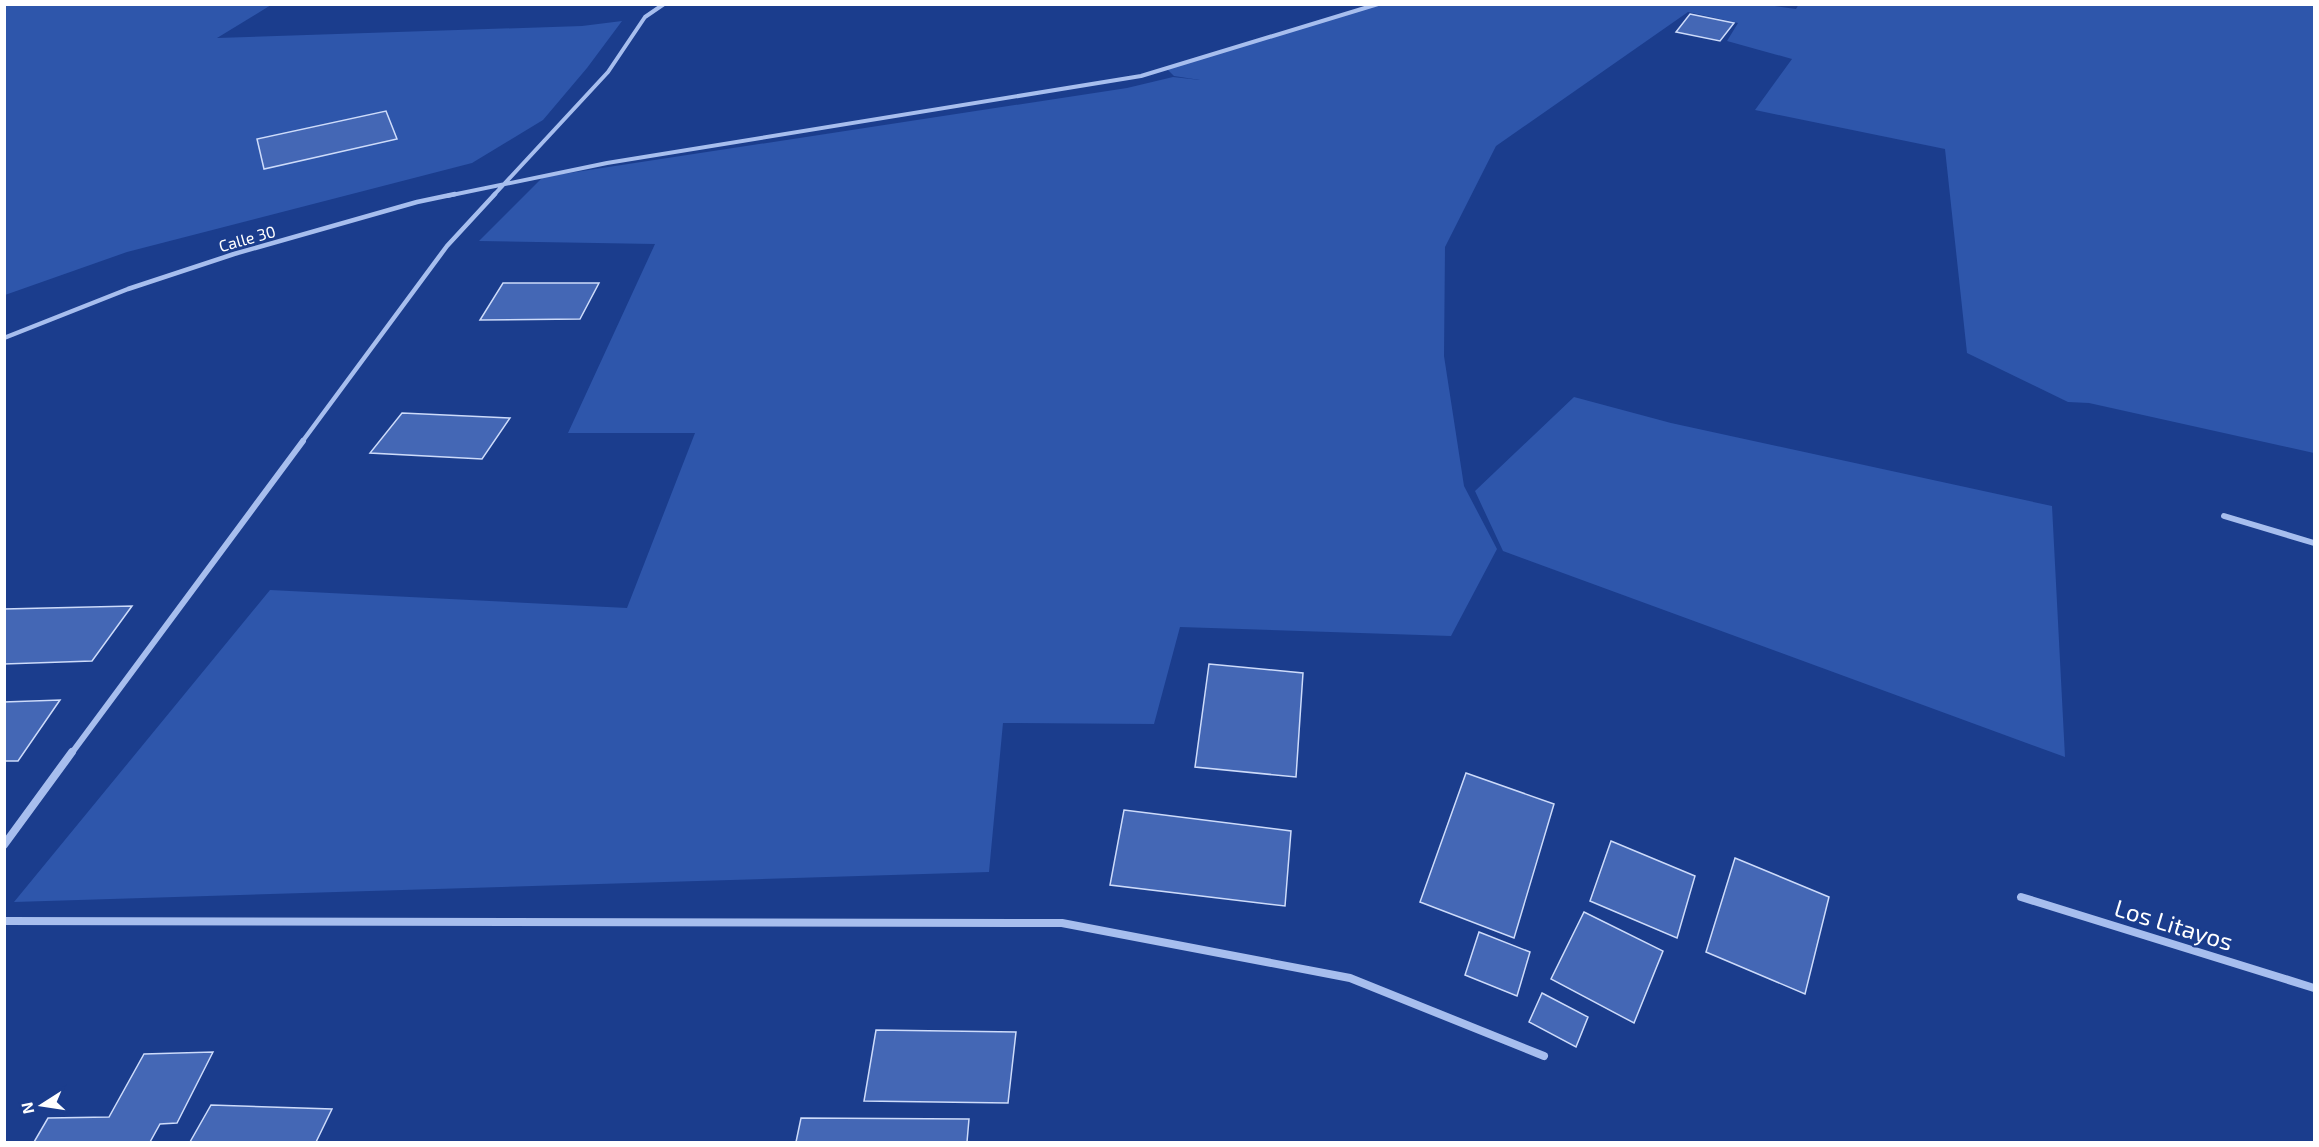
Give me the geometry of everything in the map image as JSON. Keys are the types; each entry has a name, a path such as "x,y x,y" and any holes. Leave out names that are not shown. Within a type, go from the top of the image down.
{"street":[{"path":"4,845 447,246 608,72 645,17 664,4"},
{"name":"Calle 30","path":"4,338 128,289 234,254 417,202 607,163 1141,76 1378,4"},
{"path":"2224,516 2314,543"},
{"name":"Los Litayos","path":"2021,897 2314,988"},
{"path":"4,921 1062,923 1350,978 1544,1056"}],"shaded area":[{"path":"1760,4 1796,9 1799,4 2314,5 2314,453 2089,403 2068,402 1967,353 1945,149 1755,110 1792,59 1727,41 1738,23 1688,12 1496,146 1445,247 1444,356 1464,486 1497,549 1451,636 1180,627 1154,724 1003,723 989,872 14,902 270,590 627,608 695,433 568,433 655,244 479,241 543,177 1127,88 1173,77 1200,80 1174,76 1166,68 1371,5"},
{"path":"4,5 271,5 217,38 582,26 622,21 587,68 543,120 472,163 127,252 5,295"},
{"path":"1574,397 1671,423 2052,506 2065,757 1503,551 1475,491"}],"building":[{"path":"1690,14 1734,23 1720,41 1676,32"},
{"path":"386,111 397,139 264,169 257,139"},
{"path":"503,283 599,283 580,319 480,320"},
{"path":"402,413 510,418 482,459 370,453"},
{"path":"132,606 92,661 4,664 4,609"},
{"path":"1209,664 1303,673 1296,777 1195,767"},
{"path":"60,700 18,761 4,761 4,702"},
{"path":"1466,773 1554,804 1514,938 1420,902"},
{"path":"1124,810 1291,831 1285,906 1110,885"},
{"path":"1611,841 1695,876 1677,938 1590,901"},
{"path":"1735,858 1829,897 1805,994 1706,952"},
{"path":"1584,912 1663,951 1634,1023 1551,979"},
{"path":"1479,932 1530,952 1517,996 1465,975"},
{"path":"1542,993 1588,1017 1576,1047 1529,1022"},
{"path":"876,1030 1016,1032 1008,1103 864,1101"},
{"path":"213,1052 177,1123 160,1124 150,1142 34,1142 48,1118 109,1117 144,1054"},
{"path":"211,1105 332,1109 316,1142 190,1142"},
{"path":"801,1118 969,1119 967,1142 796,1142"}]}
